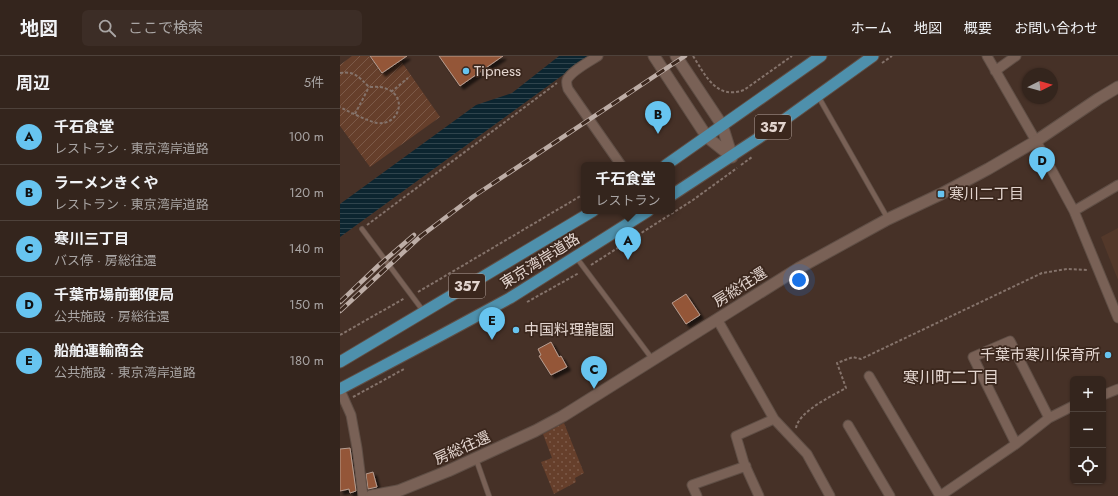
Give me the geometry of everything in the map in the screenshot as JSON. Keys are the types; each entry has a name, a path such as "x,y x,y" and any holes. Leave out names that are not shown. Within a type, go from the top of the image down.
{"highway":[{"name":"357","path":"670,162 821,56"},
{"name":"357","path":"675,193 732,156 873,56"},
{"name":"東京湾岸道路","path":"340,362 588,214"},
{"name":"東京湾岸道路","path":"340,390 472,319 576,257 643,214"}],"street":[{"path":"598,56 571,74 567,79 566,84 619,162"},
{"path":"654,56 707,137 732,156"},
{"path":"676,56 722,126 732,156"},
{"path":"986,56 1036,141 1074,211 1118,318"},
{"path":"995,71 1016,56"},
{"name":"房総往還","path":"376,496 403,489 476,459 563,416 799,268 888,219 941,194 1036,141 1118,87"},
{"path":"1074,211 1118,185"},
{"path":"717,319 774,418 808,454 830,496"},
{"path":"1016,444 973,357 1010,341 1049,418"},
{"path":"869,376 940,496 1016,444 1049,418 1070,408"},
{"path":"1106,394 1118,389"},
{"path":"340,390 351,415 363,496"},
{"path":"759,496 746,466 736,436 774,418"},
{"path":"848,425 890,496"},
{"path":"697,496 692,485 746,466"}],"lane":[{"path":"818,96 888,219"},
{"path":"362,229 424,312"},
{"path":"576,257 653,360"},
{"path":"476,459 489,496"}],"path":[{"path":"693,56 714,87 723,92 735,93 744,90 792,56"},
{"path":"340,73 350,73 356,75 369,87 388,89 399,102 399,109 391,120 385,123 376,123 340,107"},
{"path":"391,92 408,78"},
{"path":"362,229 557,83"},
{"path":"355,114 369,87"},
{"path":"675,212 756,154"},
{"path":"340,335 581,196"},
{"path":"585,269 671,214"},
{"path":"796,443 796,424 802,416 846,388 838,363 853,356 861,359 1042,273 1067,269 1090,270 1100,274"}],"shaded area":[{"path":"352,56 369,56 382,74 401,61 440,117 370,167 340,126 340,65"},
{"path":"1118,228 1118,280 1101,237"},
{"path":"564,423 584,473 575,478 576,482 554,494 541,462 552,458 543,434"}],"water":[{"path":"559,56 589,56 340,237 340,204 476,105 512,93"}],"building":[{"path":"370,56 407,56 382,73"},
{"name":"Tipness","path":"439,56 503,56 460,86"},
{"path":"686,294 700,315 686,324 672,303"},
{"path":"551,342 559,357 561,356 567,367 551,375 539,356 541,355 538,349"},
{"path":"350,448 356,491 350,493 349,489 340,491 340,449"},
{"path":"373,472 377,487 368,489 366,474"}],"railway":[{"path":"340,311 421,236 474,196 685,56"},
{"path":"340,302 379,265 414,235"}],"place":[{"name":"Tipness","path":"466,71"},
{"name":"ラーメンきくや","path":"658,134"},
{"name":"千葉市場前郵便局","path":"1042,180"},
{"name":"寒川二丁目","path":"941,194"},
{"name":"千石食堂","path":"628,260"},
{"name":"中国料理龍園","path":"516,330"},
{"name":"船舶運輸商会","path":"492,340"},
{"name":"千葉市寒川保育所","path":"1108,355"},
{"name":"寒川三丁目","path":"594,389"}],"district":[{"name":"寒川町二丁目","path":"951,377"}]}
